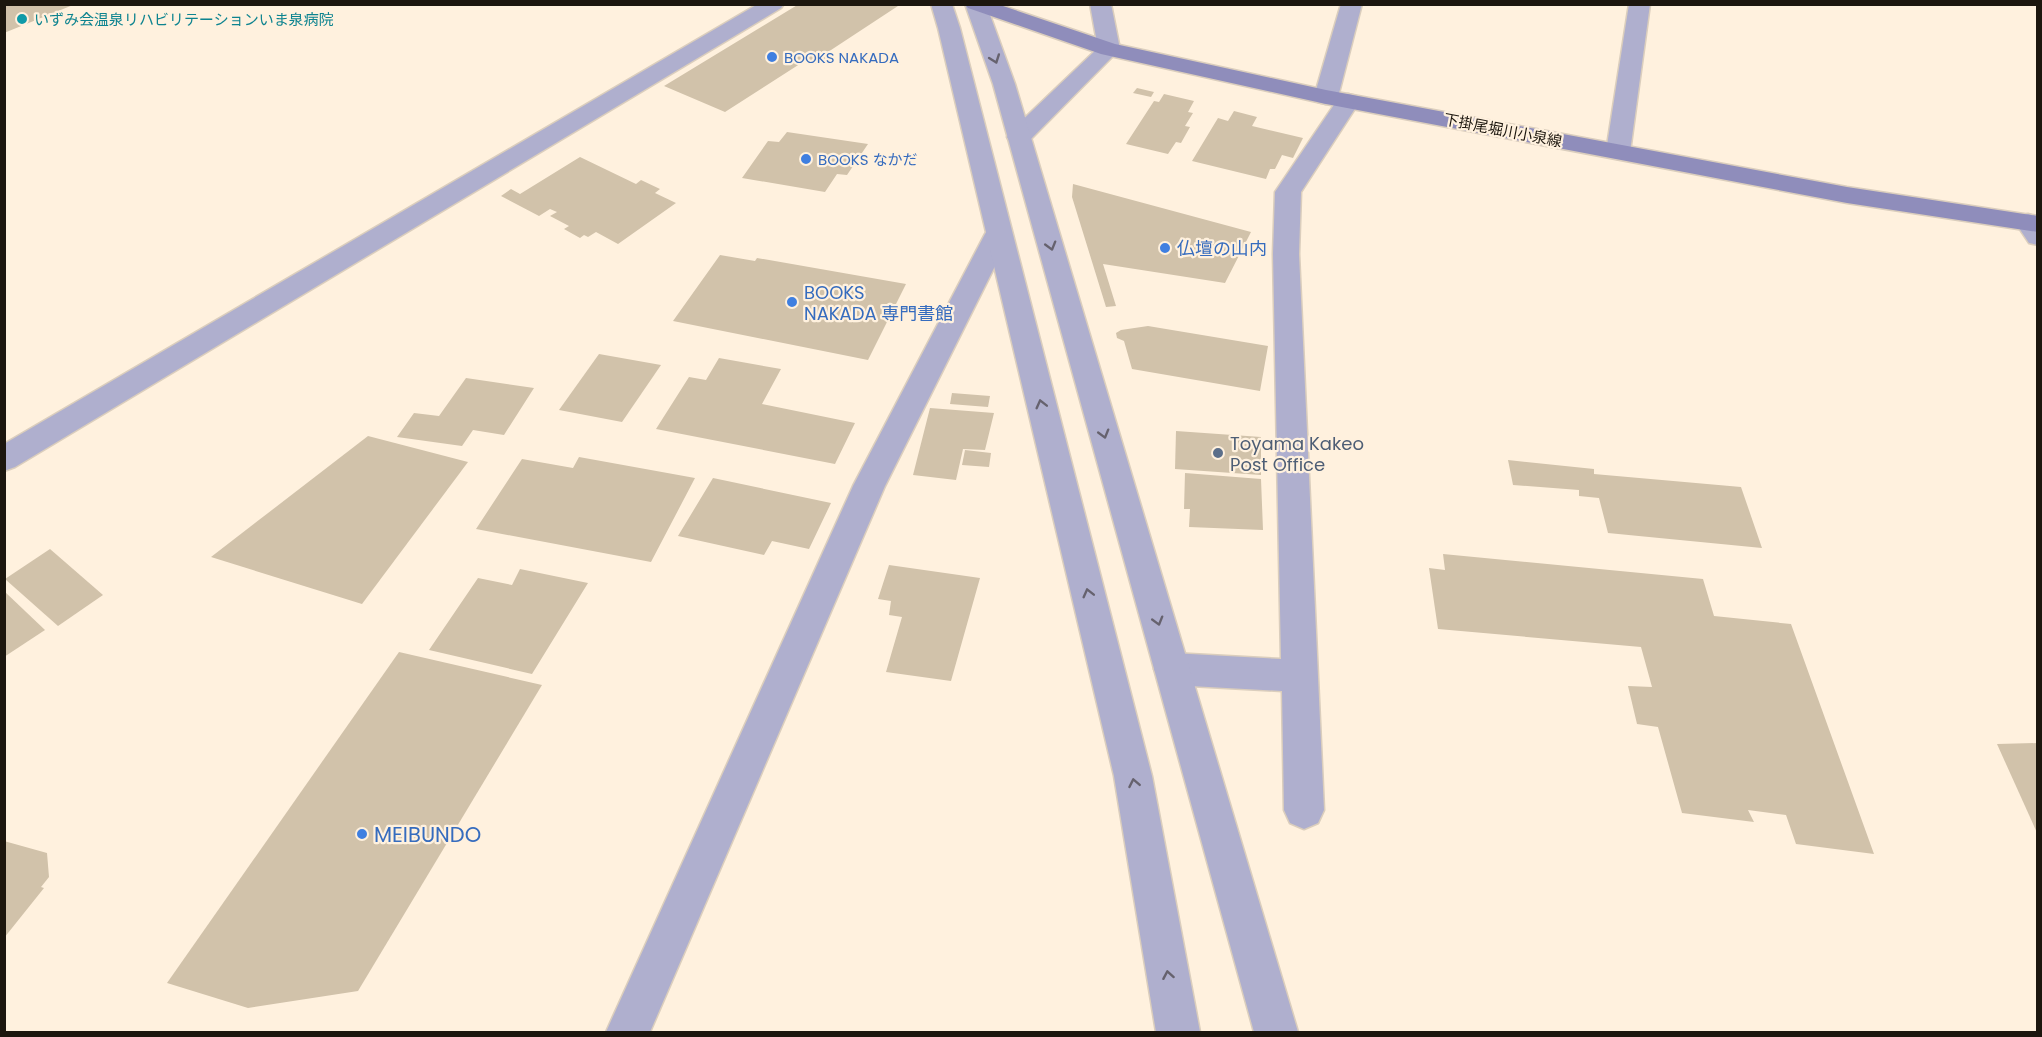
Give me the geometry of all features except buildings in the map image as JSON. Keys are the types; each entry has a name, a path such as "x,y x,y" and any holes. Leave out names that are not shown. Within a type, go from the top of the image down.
{"main road":[{"name":"下掛尾堀川小泉線","path":"975,4 1108,49 1337,99 2034,228"}],"street":[{"path":"4,459 774,4"},
{"path":"941,4 1133,776 1178,1032"},
{"path":"975,4 1004,84 1276,1032"},
{"path":"1019,137 1108,49 1100,4"},
{"path":"1304,810 1286,254 1288,192 1337,99 1352,4"},
{"path":"1618,152 1640,4"},
{"path":"628,1032 869,486 998,234"},
{"path":"1172,669 1299,676"}],"place":[{"name":"いずみ会温泉リハビリテーションいま泉病院","path":"22,19"},
{"name":"BOOKS NAKADA","path":"772,57"},
{"name":"BOOKS なかだ","path":"806,159"},
{"name":"仏壇の山内","path":"1165,248"},
{"name":"BOOKS NAKADA 専門書館","path":"792,302"},
{"name":"Toyama Kakeo Post Office","path":"1218,453"},
{"name":"MEIBUNDO","path":"362,834"}]}
